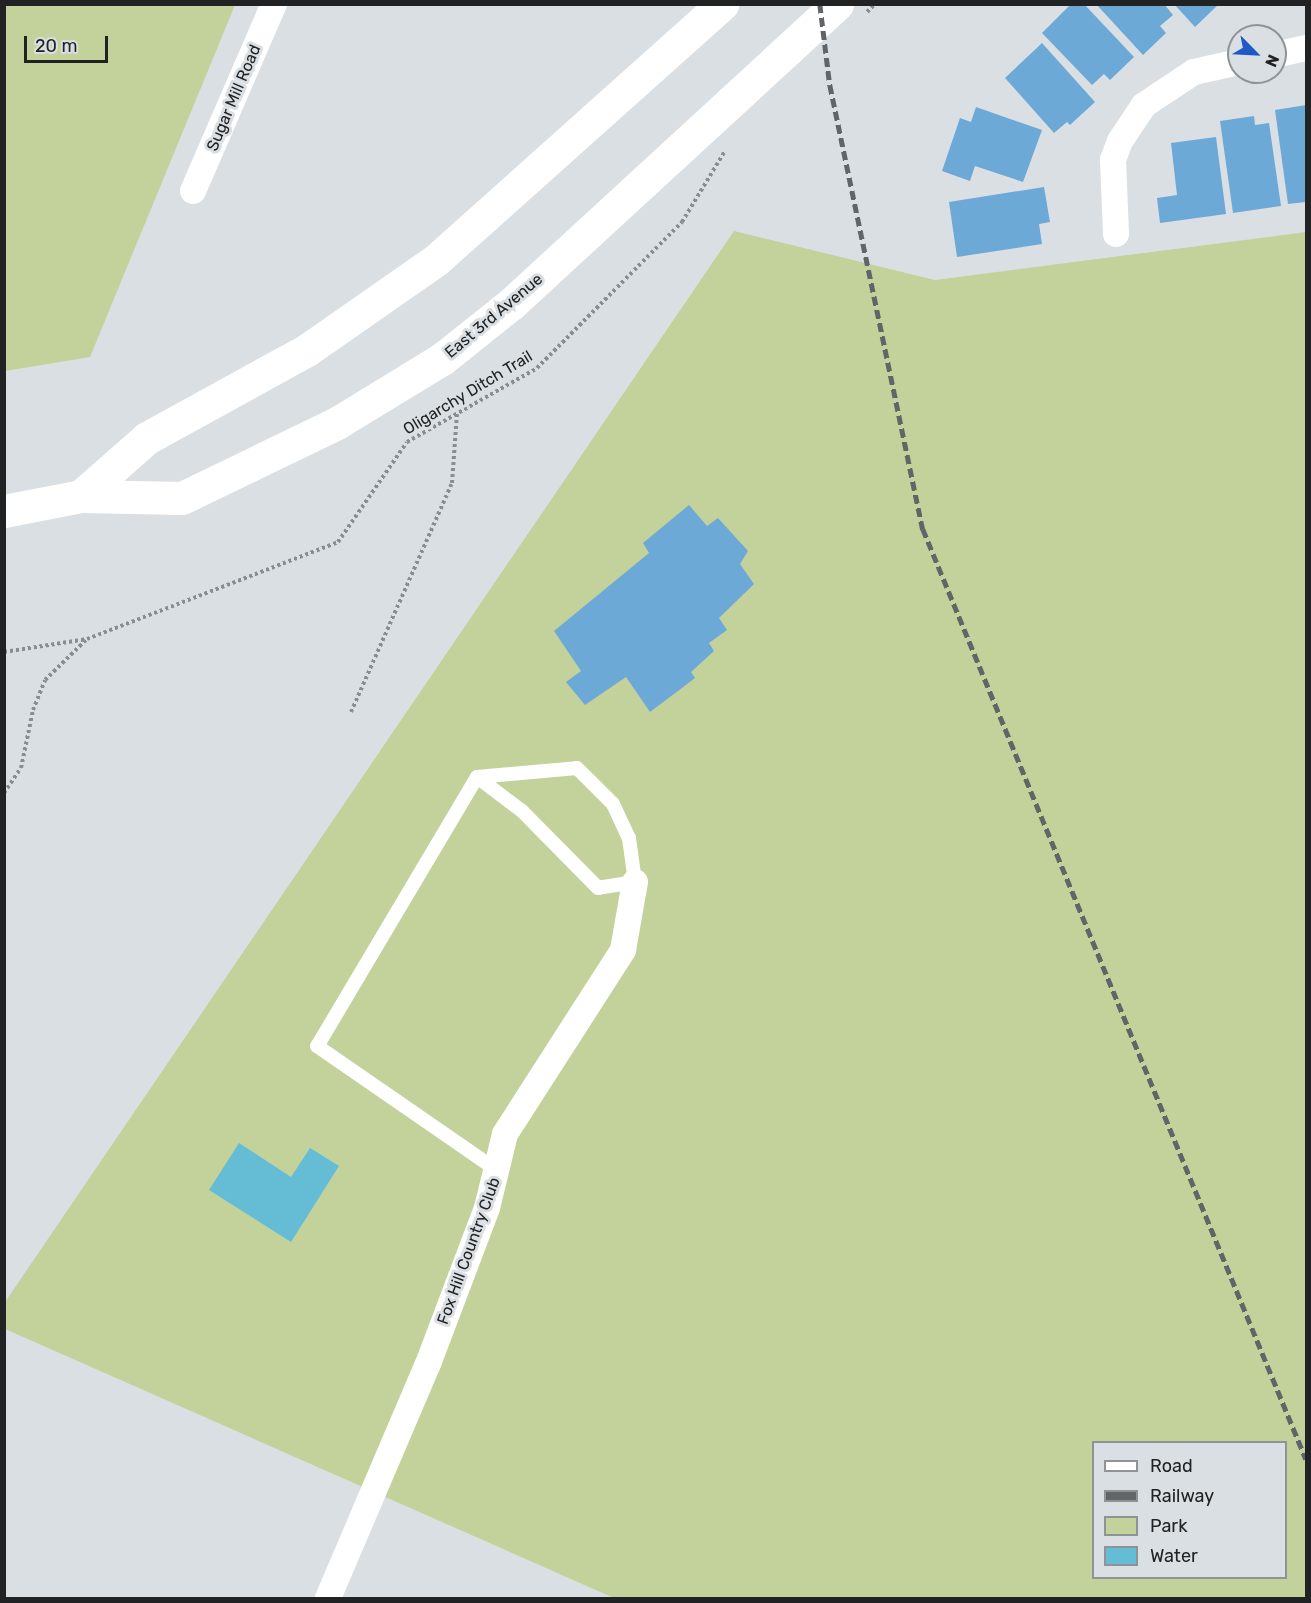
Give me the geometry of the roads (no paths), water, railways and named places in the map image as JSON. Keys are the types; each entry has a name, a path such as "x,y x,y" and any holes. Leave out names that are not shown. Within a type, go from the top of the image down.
{"main road":[{"path":"81,496 147,438 307,350 436,260 722,4"},
{"name":"East 3rd Avenue","path":"4,511 81,496 182,498 337,423 442,360 511,304 837,4"}],"street":[{"name":"Sugar Mill Road","path":"194,191 274,4"},
{"path":"1287,52 1306,48"},
{"path":"1116,234 1113,160 1120,141 1144,105 1194,72 1227,65"},
{"name":"Fox Hill Country Club","path":"328,1599 428,1364 498,1171 505,1134 624,950 635,882"}],"lane":[{"path":"577,768 613,804 629,838 635,882 598,888 522,811 477,777 577,768"},
{"path":"477,777 317,1047 498,1171"}],"water":[{"path":"239,1143 291,1177 310,1148 339,1166 291,1242 209,1190"}],"railway":[{"path":"820,4 830,85 923,529 1306,1459"}]}
